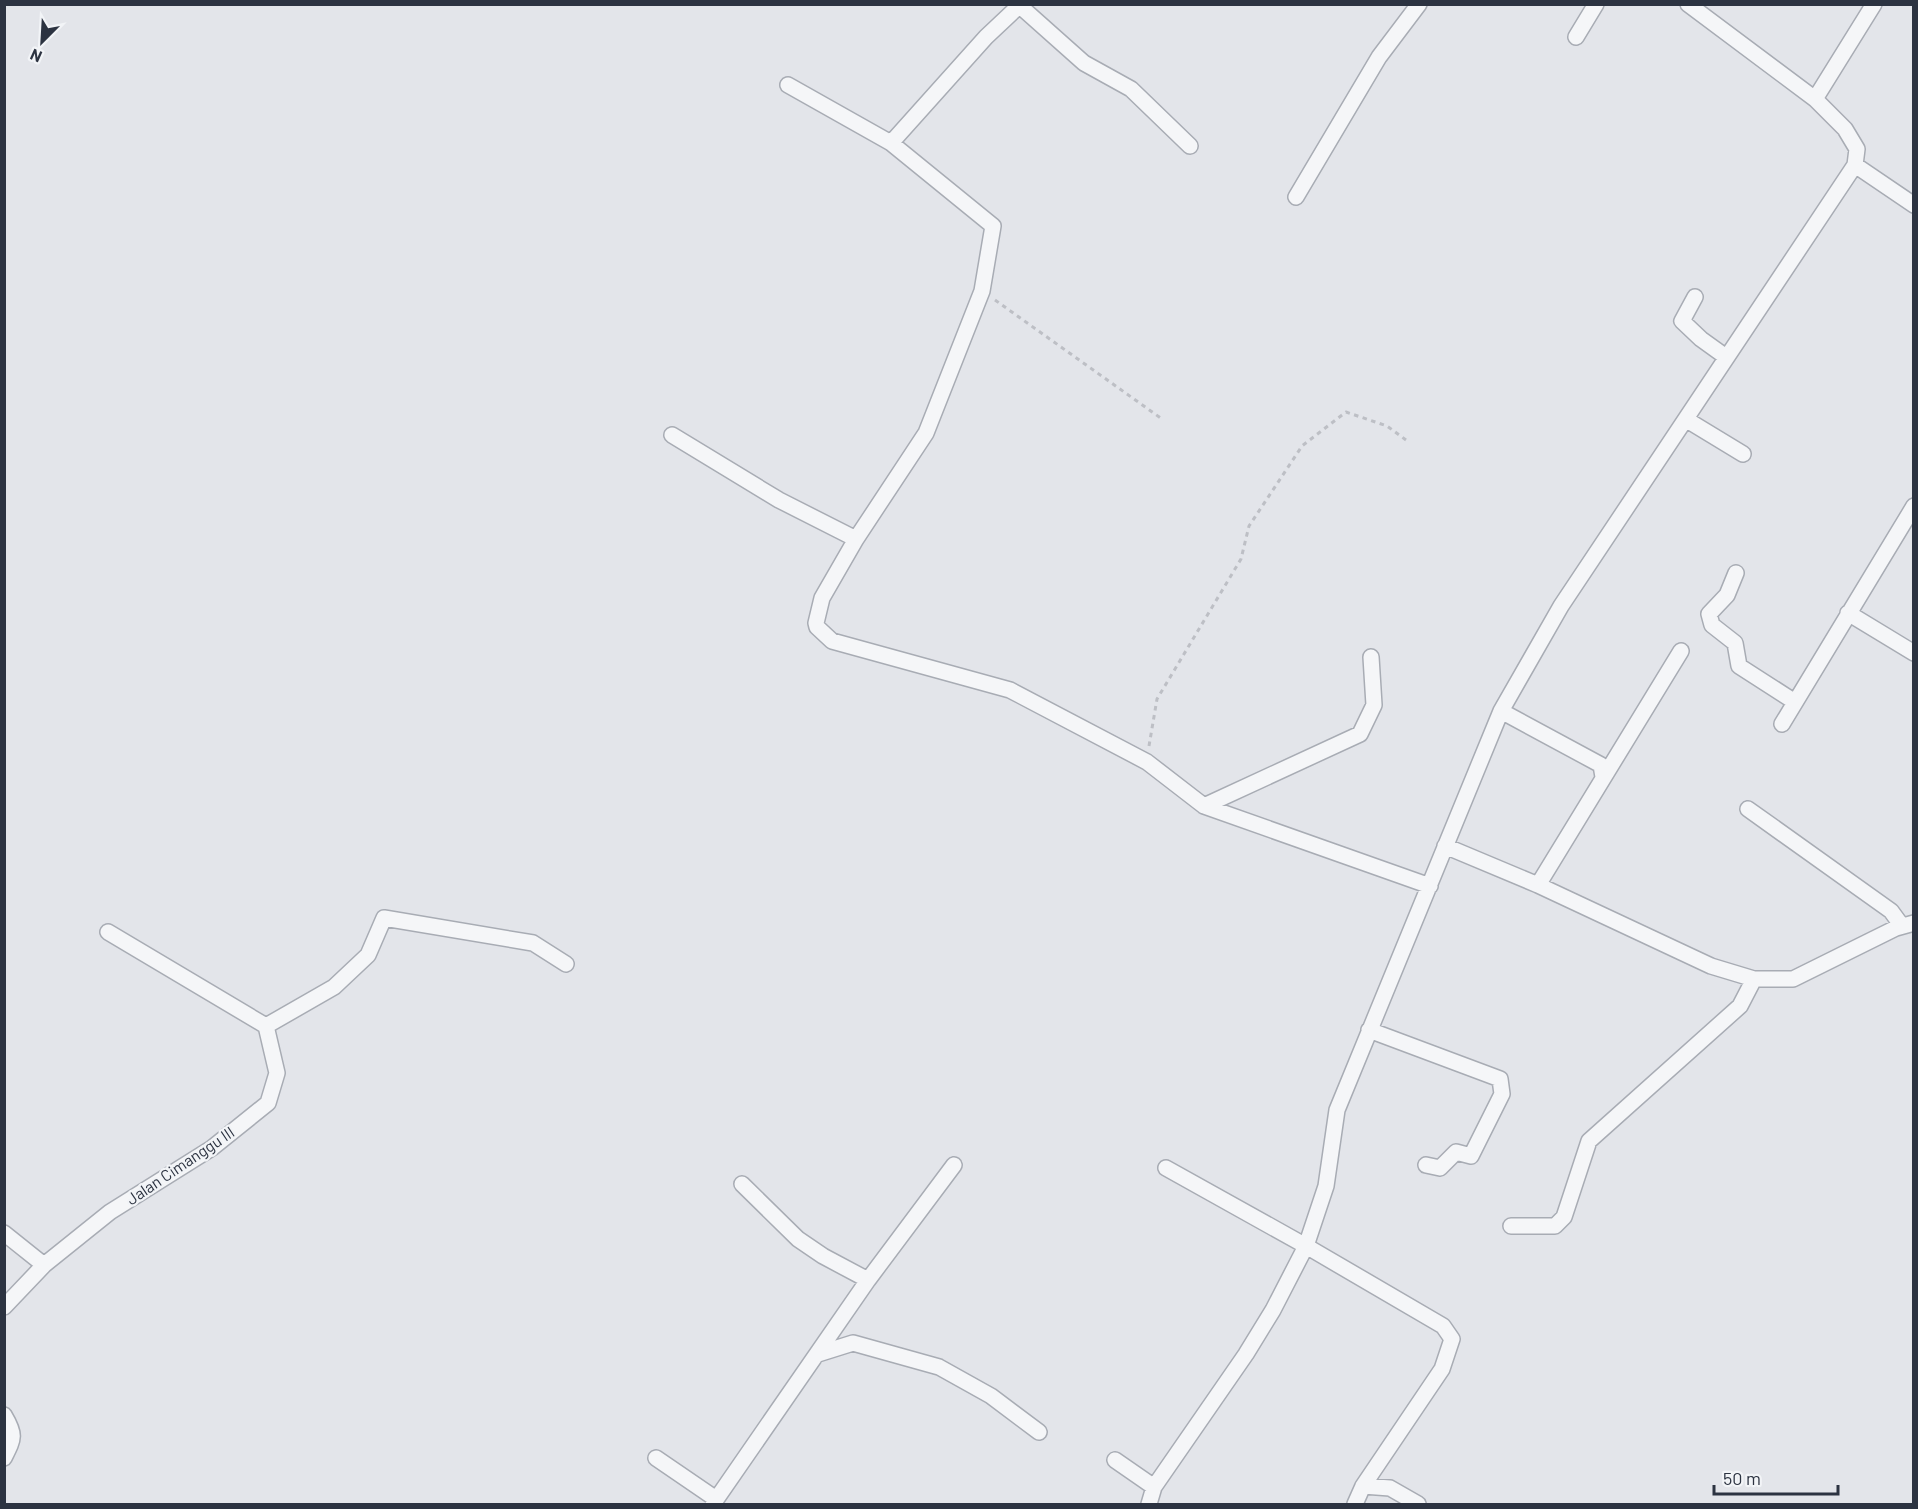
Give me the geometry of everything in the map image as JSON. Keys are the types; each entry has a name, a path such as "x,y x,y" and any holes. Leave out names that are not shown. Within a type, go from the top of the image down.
{"street":[{"path":"1296,197 1378,57 1419,4"},
{"path":"1576,38 1596,4"},
{"path":"1149,1504 1154,1487 1274,1310 1306,1246 1326,1186 1337,1110 1501,711 1561,606 1687,420 1726,357 1854,165 1857,149 1845,129 1815,99 1688,4"},
{"path":"1815,99 1874,4"},
{"path":"891,143 986,37 1021,5 1084,63 1131,89 1190,146"},
{"path":"788,85 891,143 993,226 982,291 926,433 856,539 822,598 817,627 832,641 1010,690 1147,762 1204,806 1430,886"},
{"path":"1854,165 1914,205"},
{"path":"1695,297 1682,321 1726,357"},
{"path":"1687,420 1743,454"},
{"path":"672,435 778,500 856,539"},
{"path":"1782,724 1914,506"},
{"path":"1736,573 1727,595 1709,614 1712,625 1736,643 1739,666 1795,702"},
{"path":"1848,613 1914,653"},
{"path":"1538,885 1681,651"},
{"path":"1204,806 1360,734 1374,705 1371,657"},
{"path":"1501,711 1601,765 1603,777"},
{"path":"1445,846 1538,885 1711,966 1754,979 1793,979 1908,924 1748,809"},
{"path":"108,933 266,1026 334,987 368,955 384,918 533,943 566,964"},
{"path":"1511,1226 1555,1226 1564,1217 1589,1141 1740,1006 1754,979"},
{"name":"Jalan Cimanggu III","path":"4,1307 44,1265 110,1212 212,1148 268,1103 277,1074 266,1026"},
{"path":"1369,1030 1500,1079 1502,1094 1471,1156 1456,1152 1440,1168 1426,1165"},
{"path":"656,1458 715,1502 868,1280 954,1165"},
{"path":"1166,1168 1443,1326 1452,1339 1442,1368 1363,1486 1355,1504"},
{"path":"742,1184 798,1239 823,1256 868,1280"},
{"path":"4,1233 44,1265"},
{"path":"818,1354 853,1343 939,1367 991,1396 1039,1432"},
{"path":"4,1415 13,1428 12,1441 4,1458"},
{"path":"1114,1460 1154,1487"},
{"path":"1363,1486 1390,1488 1418,1504"}],"path":[{"path":"982,291 1162,419"},
{"path":"1147,762 1157,699 1240,559 1249,526 1302,446 1346,412 1387,426 1406,440"}]}
